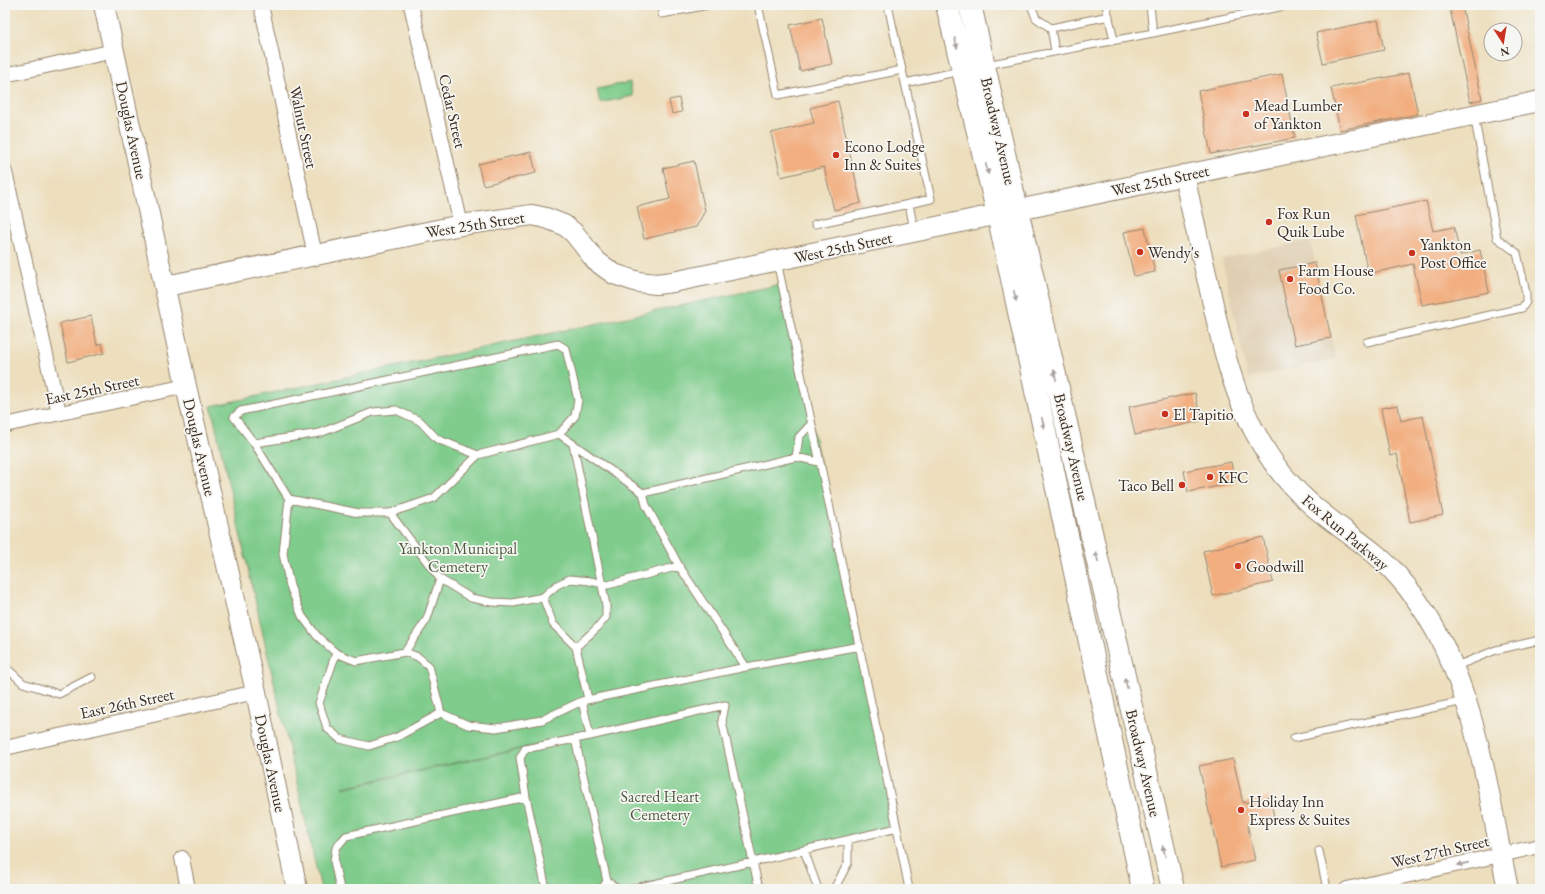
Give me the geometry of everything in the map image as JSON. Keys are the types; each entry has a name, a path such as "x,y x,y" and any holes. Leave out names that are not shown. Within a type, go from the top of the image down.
{"highway":[{"name":"Broadway Avenue","path":"947,5 973,68 1173,889"},
{"name":"Broadway Avenue","path":"970,5 973,68"},
{"name":"Broadway Avenue","path":"1008,212 1143,889"}],"street":[{"name":"Douglas Avenue","path":"104,5 166,286 186,386 256,692 297,889"},
{"name":"Walnut Street","path":"261,5 315,256"},
{"name":"Cedar Street","path":"412,5 461,224"},
{"path":"5,75 114,51"},
{"name":"West 25th Street","path":"166,286 315,256 461,224 532,215 558,222 574,233 596,261 614,274 638,282 656,284 673,282 1540,101"},
{"path":"5,172 59,413"},
{"name":"Fox Run Parkway","path":"1184,175 1220,338 1241,403 1260,442 1284,477 1307,501 1374,552 1397,575 1419,603 1439,636 1454,668 1466,700 1484,770 1508,889"},
{"name":"East 25th Street","path":"5,425 186,386"},
{"name":"East 26th Street","path":"5,748 256,692"},
{"name":"West 27th Street","path":"1347,889 1540,846"},
{"path":"182,858 188,889"}],"lane":[{"path":"662,14 708,5"},
{"path":"758,5 778,96 902,70"},
{"path":"815,224 931,199 888,5"},
{"path":"1031,5 1036,18 1051,28 1109,16"},
{"path":"1106,5 1114,40"},
{"path":"1150,5 1153,33"},
{"path":"905,83 1055,51 1153,33 1289,5"},
{"path":"1051,28 1055,51"},
{"path":"1367,342 1522,308 1526,302 1526,293 1517,253 1497,238 1474,115"},
{"path":"908,204 915,232"},
{"path":"777,261 860,646 909,889"},
{"path":"289,499 359,513 390,513 434,498 478,455 559,434 575,416 578,400 566,349 558,344 241,411 234,417 254,443 289,499 283,554 290,586 302,616 317,636 336,653 356,661 405,652 418,657 429,666 440,713"},
{"path":"254,443 320,433 373,412 396,410 420,420 437,438 478,455"},
{"path":"796,457 799,437 811,424"},
{"path":"559,434 643,493 646,505 678,566 746,667"},
{"path":"573,444 606,605 606,617 597,628 576,647"},
{"path":"643,493 796,457 820,462"},
{"path":"390,513 440,579 471,598 492,602 513,603 543,597 557,586 570,579 608,585 678,566"},
{"path":"405,652 427,620 440,579"},
{"path":"543,597 553,624 576,647 590,736"},
{"path":"1454,668 1496,650 1540,640"},
{"path":"440,713 468,725 496,728 542,720 585,700 746,667 860,646"},
{"path":"336,653 319,703 327,728 340,739 369,746 397,737 440,713"},
{"path":"5,668 23,683 59,694 92,677"},
{"path":"1294,738 1466,700"},
{"path":"546,889 526,797 520,758 525,749 590,736 725,705 722,721 759,889"},
{"path":"574,739 607,881 617,889"},
{"path":"340,889 334,861 336,848 346,836 526,797"},
{"path":"631,889 897,828"},
{"path":"834,889 848,863 848,840"},
{"path":"804,850 818,889"},
{"path":"1319,851 1327,889"},
{"path":"602,889 607,881"}],"shaded area":[{"path":"1310,240 1336,359 1248,378 1222,259"}],"green space":[{"path":"630,82 633,96 600,103 597,89"},
{"name":"Yankton Municipal Cemetery","path":"782,284 897,828 758,861 764,889 321,889 211,406","holes":["612,729 343,788 343,787"]}],"building":[{"path":"1462,6 1482,99 1470,102 1450,9"},
{"path":"822,18 832,64 800,71 790,25"},
{"path":"1378,20 1384,50 1323,63 1316,33"},
{"path":"1409,73 1418,114 1340,130 1331,88"},
{"name":"Mead Lumber of Yankton","path":"1282,74 1295,138 1211,154 1198,91"},
{"path":"679,98 682,112 672,114 669,100"},
{"path":"838,101 861,203 834,210 824,167 781,177 771,133 814,123 810,108"},
{"path":"531,152 536,173 483,185 478,164"},
{"path":"694,161 705,211 696,227 644,239 637,207 670,199 663,168"},
{"name":"Yankton Post Office","path":"1426,201 1433,231 1454,227 1460,255 1480,250 1489,292 1422,305 1413,264 1368,274 1356,215"},
{"name":"Wendy's","path":"1145,228 1155,272 1134,276 1124,232"},
{"path":"1315,263 1331,338 1295,345 1279,270"},
{"path":"91,316 97,345 102,343 104,353 68,362 60,323"},
{"name":"El Tapitio","path":"1195,393 1201,421 1135,435 1129,407"},
{"path":"1398,405 1401,421 1423,416 1443,515 1410,522 1397,454 1390,456 1381,408"},
{"name":"KFC","path":"1231,462 1235,483 1188,492 1184,471"},
{"name":"Goodwill","path":"1263,537 1273,582 1213,596 1203,551"},
{"name":"Holiday Inn Express & Suites","path":"1233,759 1243,803 1270,797 1274,817 1247,823 1255,860 1221,867 1199,766"}],"place":[{"name":"Mead Lumber of Yankton","path":"1246,114"},
{"name":"Econo Lodge Inn & Suites","path":"836,155"},
{"name":"Fox Run Quik Lube","path":"1269,222"},
{"name":"Wendy's","path":"1140,252"},
{"name":"Yankton Post Office","path":"1412,253"},
{"name":"Farm House Food Co.","path":"1290,279"},
{"name":"El Tapitio","path":"1165,414"},
{"name":"KFC","path":"1210,477"},
{"name":"Taco Bell","path":"1182,485"},
{"name":"Goodwill","path":"1238,566"},
{"name":"Holiday Inn Express & Suites","path":"1241,810"}],"park label":[{"name":"Sacred Heart Cemetery","path":"660,805"}]}
